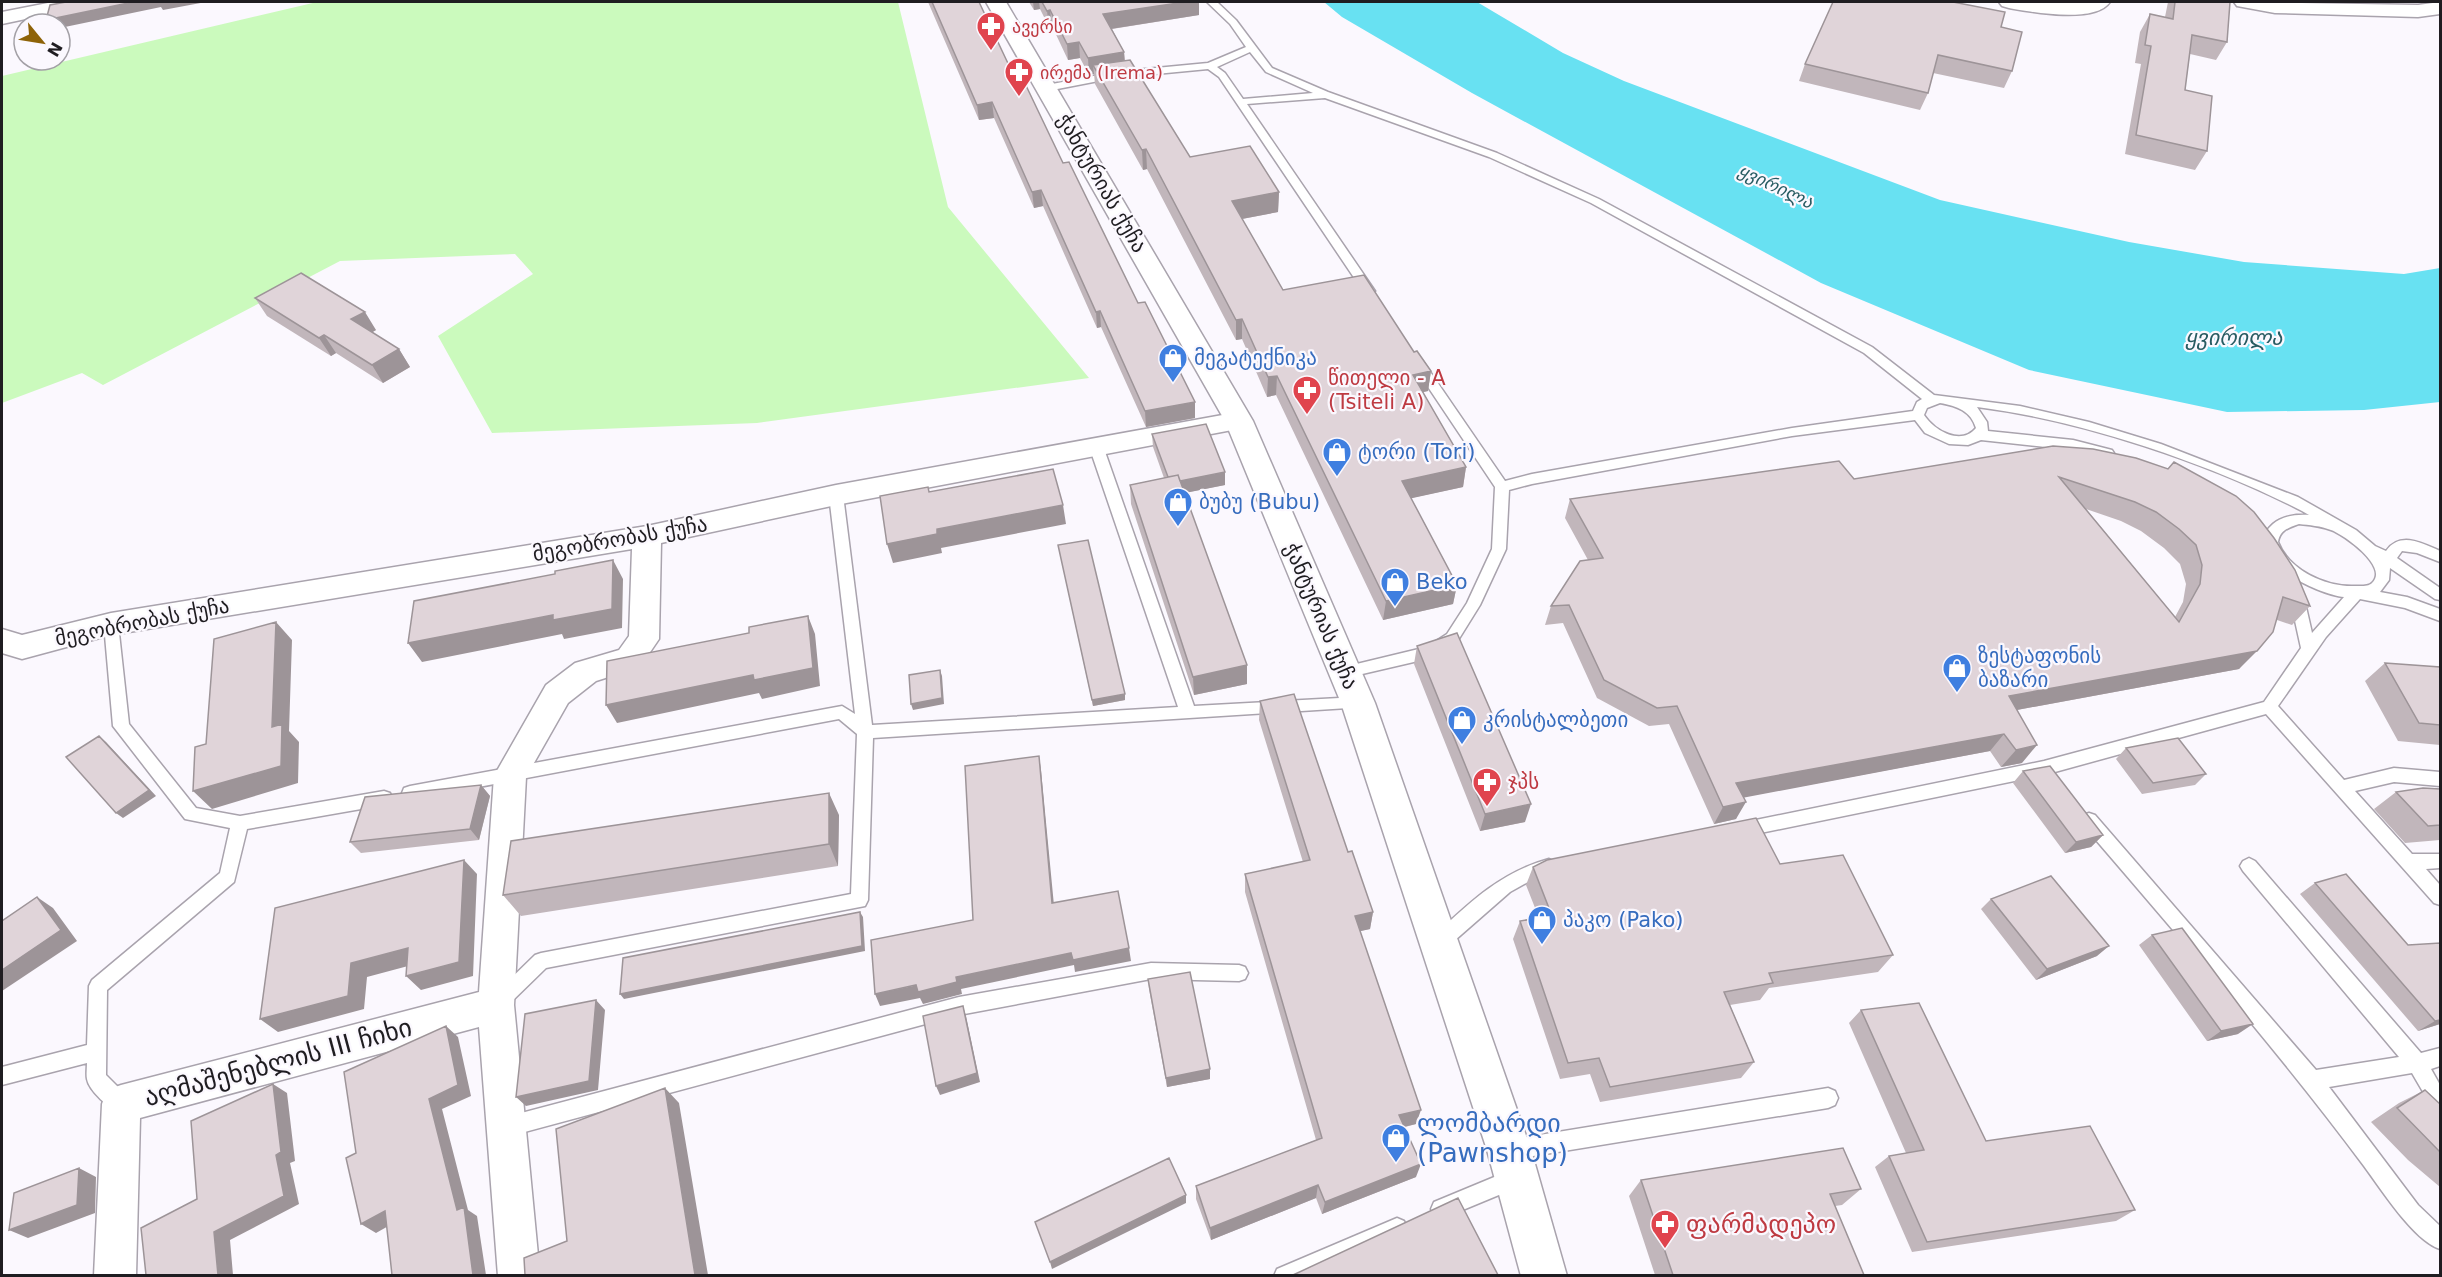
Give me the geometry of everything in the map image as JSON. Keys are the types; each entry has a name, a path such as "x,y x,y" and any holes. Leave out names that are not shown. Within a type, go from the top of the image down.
{"street":[{"path":"2,18 70,2"},
{"name":"ჭანტურიას ქუჩა","path":"996,2 1239,421 1358,703 1513,1164 1544,1275"},
{"path":"2009,2 2050,10 2080,10 2100,2"},
{"path":"2244,2 2275,7 2418,11 2440,8"},
{"name":"მეგობრობას ქუჩა","path":"2,641 22,648 111,624 647,536 836,495 1239,421"},
{"path":"519,1275 496,1005 510,776 557,694 586,672 629,659 644,639 647,536"},
{"name":"აღმაშენებლის III ჩიხი","path":"115,1275 121,1104 496,1005"}],"lane":[{"path":"1212,2 1233,22 1269,70 1326,95 1493,155 1595,201 1869,350 1930,400"},
{"path":"1047,88 1114,75 1210,66 1252,48"},
{"path":"1210,66 1222,75 1377,303"},
{"path":"1240,102 1326,95"},
{"path":"1346,672 1431,652 1452,638 1473,604 1499,549 1502,487 1414,357"},
{"path":"1918,415 1922,405 1930,400 1987,404 2031,412 2130,439 2268,488 2318,513 2368,545 2385,563 2440,595"},
{"path":"1951,400 1968,407 1981,419 1983,429 1980,435"},
{"path":"1502,487 1532,479 1792,432 1918,415"},
{"path":"1918,415 1927,428 1942,437 1963,440 1980,435 2073,445 2123,458"},
{"path":"1096,446 1188,713"},
{"path":"836,495 865,732"},
{"path":"2308,647 2298,600 2272,547 2271,536 2273,530 2282,523 2298,519 2333,524"},
{"path":"2257,533 2293,573 2319,586 2339,592 2358,593 2407,603 2440,615"},
{"path":"1725,833 2044,768 2269,707 2308,647 2336,613 2358,593 2379,585 2385,563 2398,545 2419,548 2440,557"},
{"path":"111,624 121,726 191,814 240,823 510,776 842,712 865,732 1358,703"},
{"path":"2269,707 2440,897"},
{"name":"აღმაშენებლის III ჩიხი","path":"496,1005 541,961 859,900 865,732"},
{"path":"2044,768 2060,786"},
{"path":"2342,788 2394,775 2440,779"},
{"path":"2075,803 2312,1080 2411,1212 2440,1239"},
{"path":"121,1104 96,1079 98,986 228,877 240,823"},
{"path":"2409,862 2440,861"},
{"path":"1439,943 1497,890 1536,869 1563,864"},
{"path":"2250,866 2417,1063 2440,1102"},
{"path":"506,1127 959,1006 1151,971 1239,973"},
{"path":"2,1077 96,1052"},
{"path":"2312,1080 2417,1063 2440,1057"},
{"path":"1284,1275 1416,1220 1513,1164 1828,1098"}],"green space":[{"path":"317,2 898,2 948,207 1089,378 757,423 492,433 438,336 533,274 515,254 340,261 103,385 82,373 2,403 2,76 19,72 72,72 72,60"}],"water":[{"name":"ყვირილა","path":"1324,2 1477,2 1563,53 1624,81 1940,200 2129,242 2244,262 2404,274 2440,268 2440,402 2364,410 2227,412 2029,370 1821,283 1472,93 1342,17"}],"building":[{"path":"66,2 133,2 72,15 72,12 48,12 50,5"},
{"path":"932,2 979,2 1013,74 1020,73 1063,163 1069,162 1138,303 1145,302 1195,402 1145,411 1100,311 1096,312 1041,190 1032,192 992,102 977,105"},
{"path":"1042,2 1185,2 1103,14 1124,52 1088,58 1079,42 1067,44 1050,10 1047,11"},
{"path":"1833,2 1953,2 2005,12 2001,27 2022,32 2012,71 1938,55 1928,93 1805,64"},
{"path":"2175,2 2230,2 2227,42 2192,35 2185,90 2212,96 2207,151 2136,135 2151,46 2145,45 2150,14 2173,19"},
{"path":"1130,60 1190,157 1250,146 1279,192 1232,201 1283,290 1364,275 1414,352 1417,351 1431,371 1413,375 1466,467 1402,481 1457,585 1386,601 1277,376 1268,377 1242,319 1236,320 1146,149 1142,150 1093,65"},
{"path":"301,273 365,312 351,319 399,349 372,365 324,335 319,338 255,298"},
{"path":"1206,424 1225,472 1180,481 1178,475 1168,477 1152,434"},
{"path":"2053,446 2093,449 2136,458 2168,469 2174,462 2236,496 2254,512 2295,570 2310,606 2283,597 2273,632 2257,651 2009,696 2037,745 2016,750 2004,734 1736,783 1746,802 1723,807 1677,706 1657,708 1604,680 1569,605 1551,606 1580,561 1603,558 1570,499 1839,461 1854,479","holes":["2059,477 2135,502 2156,512 2196,545 2202,565 2200,584 2179,622"]},
{"path":"1053,469 1063,505 937,529 937,534 887,544 880,496 928,487 929,492"},
{"path":"1178,475 1247,665 1193,677 1130,485"},
{"path":"1088,540 1125,694 1092,700 1058,545"},
{"path":"613,560 612,609 553,620 553,615 408,643 414,601 555,574 555,571"},
{"path":"808,616 813,668 754,680 753,675 606,705 607,661 749,633 749,627"},
{"path":"276,622 272,727 282,724 281,766 193,791 195,747 206,744 214,639"},
{"path":"1457,633 1531,804 1485,814 1417,646"},
{"path":"2385,663 2440,667 2440,725 2419,723"},
{"path":"940,670 942,698 911,704 909,675"},
{"path":"1294,694 1348,852 1352,851 1373,912 1355,916 1421,1110 1399,1115 1421,1164 1325,1202 1318,1185 1210,1228 1196,1186 1322,1138 1245,874 1310,860 1260,701"},
{"path":"99,736 149,790 116,813 66,757"},
{"path":"2178,738 2206,774 2153,783 2126,748"},
{"path":"1039,756 1052,903 1118,891 1129,948 1073,960 1071,953 956,977 957,982 918,992 916,985 875,994 871,940 973,920 965,766"},
{"path":"2050,766 2103,835 2076,842 2023,771"},
{"path":"481,785 470,829 350,842 365,797"},
{"path":"2423,788 2440,789 2440,825 2428,826 2396,792"},
{"path":"829,793 829,844 503,895 511,841"},
{"path":"1756,818 1780,864 1843,855 1893,955 1769,973 1773,983 1724,992 1754,1062 1610,1087 1599,1058 1568,1063 1520,921 1552,916 1533,867 1547,860"},
{"path":"464,860 459,962 406,976 408,948 351,963 348,996 260,1019 275,908"},
{"path":"2346,874 2408,945 2440,943 2440,1020 2435,1021 2315,883"},
{"path":"2051,876 2109,946 2047,969 1991,899"},
{"path":"37,897 61,930 2,970 2,921"},
{"path":"860,912 862,946 620,994 623,958"},
{"path":"2182,928 2253,1024 2221,1031 2152,935"},
{"path":"1190,972 1210,1069 1166,1078 1148,979"},
{"path":"596,1000 589,1081 516,1097 525,1014"},
{"path":"1919,1003 1986,1141 2090,1126 2135,1210 1927,1242 1889,1156 1924,1150 1861,1010"},
{"path":"963,1006 977,1073 936,1086 923,1016"},
{"path":"446,1026 458,1085 429,1099 457,1210 464,1207 473,1275 392,1275 385,1211 361,1224 346,1158 356,1153 344,1072"},
{"path":"273,1084 281,1152 276,1155 284,1196 214,1232 218,1275 146,1275 141,1228 197,1199 191,1121"},
{"path":"665,1088 695,1275 525,1275 524,1258 567,1241 556,1129"},
{"path":"2425,1090 2440,1104 2440,1152 2397,1108"},
{"path":"1843,1148 1861,1189 1830,1194 1864,1275 1673,1275 1641,1180"},
{"path":"1169,1158 1186,1195 1050,1262 1035,1222"},
{"path":"79,1168 77,1205 9,1230 14,1193"},
{"path":"1458,1198 1498,1275 1293,1275"}],"place":[{"name":"ავერსი","path":"991,52"},
{"name":"ირემა (Irema)","path":"1019,98"},
{"name":"მეგატექნიკა","path":"1173,384"},
{"name":"წითელი - A (Tsiteli A)","path":"1307,416"},
{"name":"ტორი (Tori)","path":"1337,478"},
{"name":"ბუბუ (Bubu)","path":"1178,528"},
{"name":"Beko","path":"1395,608"},
{"name":"ზესტაფონის ბაზარი","path":"1957,694"},
{"name":"კრისტალბეთი","path":"1462,746"},
{"name":"ჯპს","path":"1487,808"},
{"name":"პაკო (Pako)","path":"1542,946"},
{"name":"ლომბარდი (Pawnshop)","path":"1396,1164"},
{"name":"ფარმადეპო","path":"1665,1250"}]}
